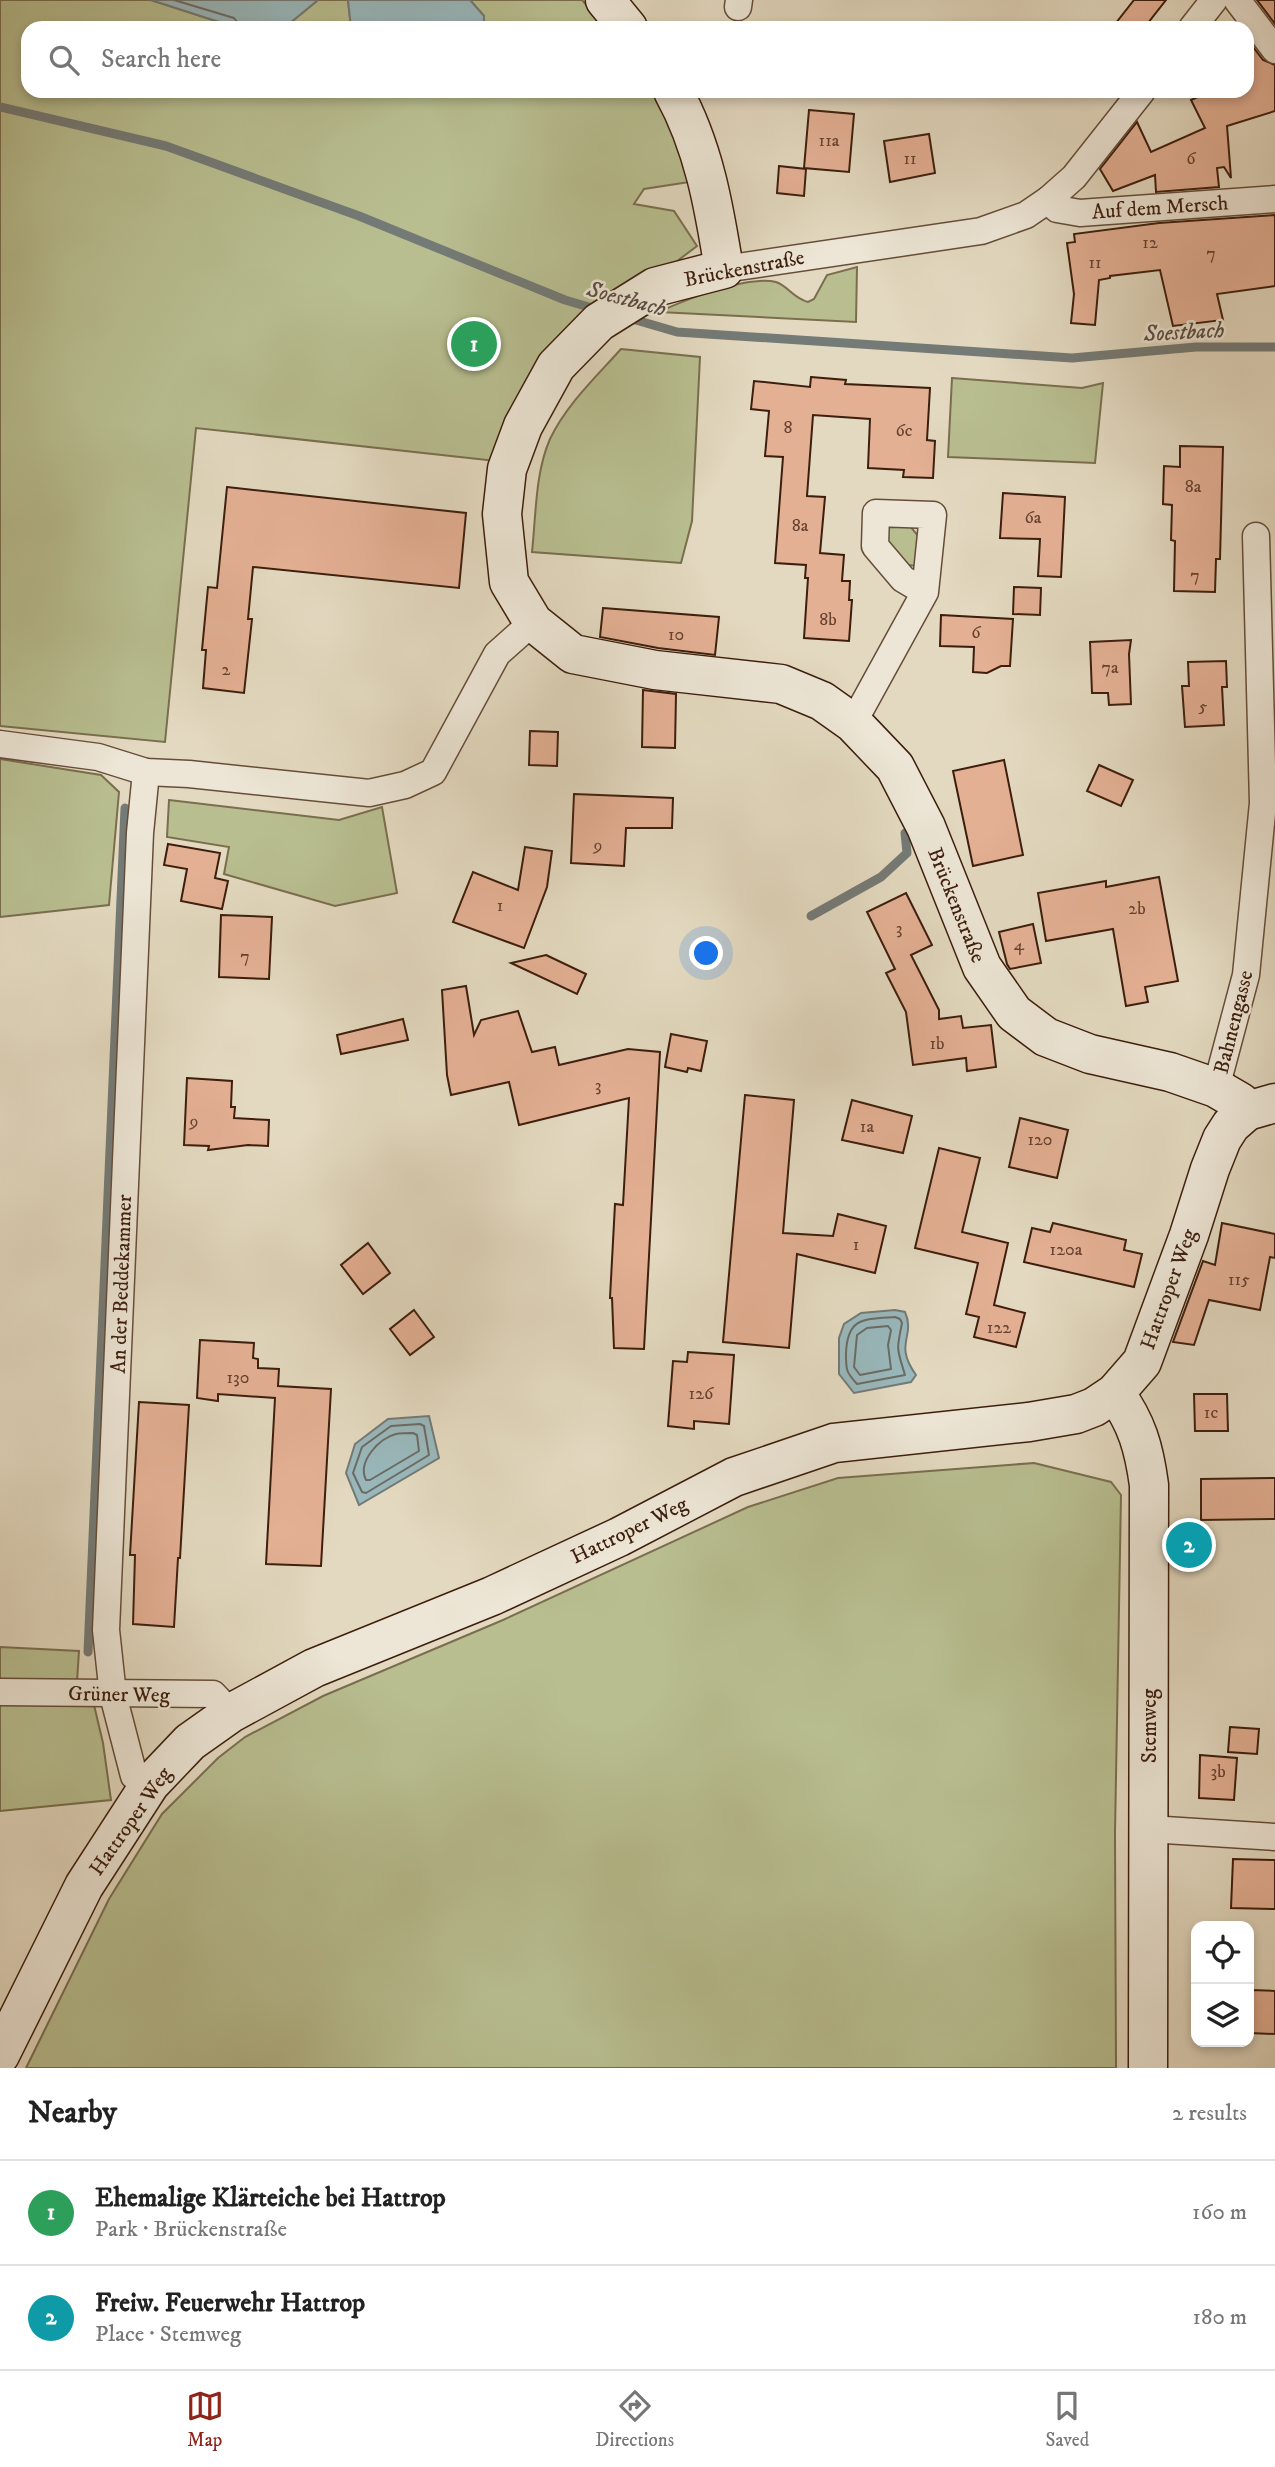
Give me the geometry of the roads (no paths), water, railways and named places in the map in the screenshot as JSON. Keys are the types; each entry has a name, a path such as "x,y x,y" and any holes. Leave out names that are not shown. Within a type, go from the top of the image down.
{"street":[{"path":"605,0 622,21"},
{"path":"1198,21 1214,0"},
{"path":"1237,0 1253,21"},
{"path":"1254,22 1275,50"},
{"path":"676,98 699,150 712,197 724,269"},
{"name":"Brückenstraße","path":"1136,98 1074,177 1026,215 981,231 724,269 655,287 599,322 556,366 523,426 507,469 502,514 509,582 533,622 573,654 654,670 782,684 822,701 853,723 894,767 926,827 982,967 1014,1013 1046,1037 1090,1054 1170,1072 1216,1088 1240,1102 1261,1107"},
{"name":"Auf dem Mersch","path":"1048,200 1058,209 1080,213 1275,199"},
{"name":"Bahnengasse","path":"1216,1088 1246,975 1263,803 1256,536"},
{"path":"853,723 925,592"},
{"path":"0,744 98,757 146,772 369,793 405,785 433,772 497,654 533,622"},
{"name":"An der Beddekammer","path":"146,772 140,833 106,1630 113,1695 134,1776 150,1784"},
{"name":"Hattroper Weg","path":"0,2055 84,1885 150,1784 190,1742 231,1713 314,1668 492,1596 619,1537 734,1477 834,1443 1029,1422 1076,1414 1094,1407 1115,1393 1142,1362 1189,1235 1210,1169 1231,1125 1261,1107"},
{"name":"Stemweg","path":"1115,1393 1138,1431 1144,1449 1149,1485 1148,2068"},
{"name":"Grüner Weg","path":"0,1692 213,1694 231,1713"},
{"path":"1149,1829 1275,1837"}],"water":[{"path":"151,0 318,0 292,21 216,21"},
{"path":"348,0 470,0 484,16 484,21 350,21"},
{"path":"895,1310 905,1312 908,1321 906,1355 916,1375 911,1382 854,1393 839,1374 839,1338 844,1324 861,1313"},
{"path":"429,1416 439,1458 359,1505 346,1473 355,1444 388,1419"}],"waterway":[{"name":"Soestbach","path":"0,107 166,146 359,216 565,300 599,310"},
{"name":"Soestbach","path":"629,318 677,332 1072,358 1196,347 1275,347"},
{"path":"88,1652 125,808"},
{"path":"811,916 881,877 907,853 905,833"}],"place":[{"name":"Ehemalige Klärteiche bei Hattrop","path":"474,344"},
{"name":"Freiw. Feuerwehr Hattrop","path":"1189,1545"}]}
